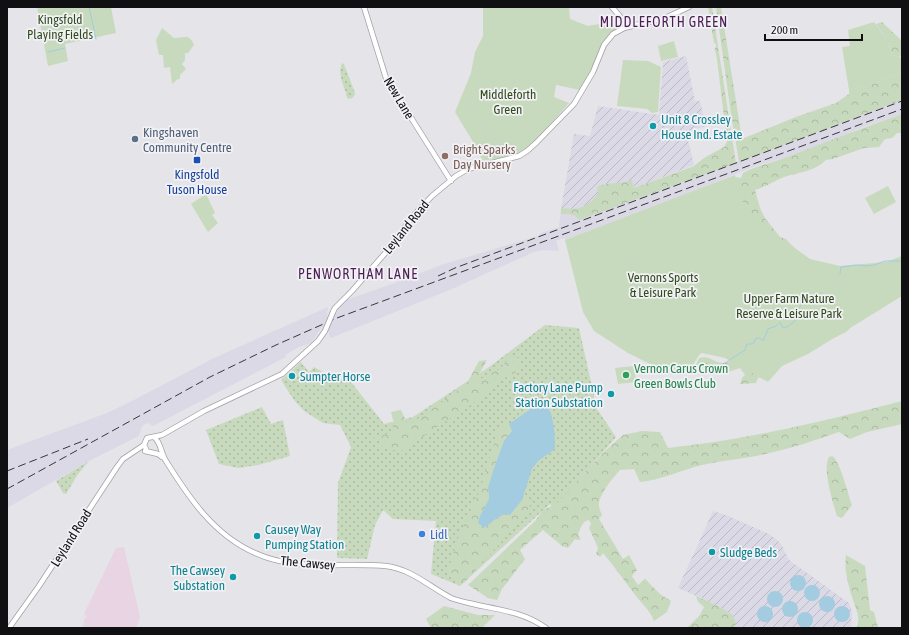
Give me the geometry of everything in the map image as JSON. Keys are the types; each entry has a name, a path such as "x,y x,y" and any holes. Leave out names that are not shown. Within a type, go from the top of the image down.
{"main road":[{"name":"New Lane","path":"364,7 386,78 451,181"},
{"path":"612,7 628,26"},
{"name":"Leyland Road","path":"157,441 162,435 204,411 282,374 318,341 335,308 387,251 421,206 468,169 514,158 527,151 574,104 593,72 604,45 609,38 628,26 665,18 689,7"},
{"path":"136,451 153,452 157,449 157,441 147,438 144,445 147,451"},
{"name":"The Cawsey","path":"157,441 164,459 200,510 215,527 234,542 256,554 277,561 299,564 388,566 408,572 444,594 463,601 518,614 535,621 546,628"},
{"name":"Leyland Road","path":"9,628 40,586 111,475 123,459 144,445"},
{"name":"The Cawsey","path":"153,452 164,459"}],"shaded area":[{"path":"686,56 695,101 700,101 706,126 686,132 694,165 634,188 632,180 626,183 603,184 599,194 587,205 573,209 561,208 574,134 590,136 598,106 659,115 663,62"},
{"path":"902,72 902,114 863,127 787,157 756,166 565,240 564,238 556,241 559,251 544,250 534,252 452,289 331,338 329,335 329,325 322,327 311,343 299,347 285,355 286,357 153,426 147,423 142,426 139,436 89,461 7,508 7,450 107,413 214,358 328,307 327,316 333,314 343,301 441,265 538,236 541,233 559,227 561,208 573,209 603,183 626,183 632,180 634,188 740,161 796,117 836,103 849,94 849,90 868,86"},
{"path":"713,511 726,515 769,534 776,539 781,544 789,560 849,603 852,611 851,628 734,628 736,624 703,599 678,588"},
{"path":"124,547 140,617 136,628 83,628 84,619 87,616 84,614 116,548"}],"green space":[{"name":"Kingsfold Playing Fields","path":"37,7 111,7 116,33 65,44 68,61 48,66"},
{"name":"Middleforth Green","path":"483,7 569,7 570,19 588,26 621,20 623,24 611,34 580,90 556,85 554,97 569,103 530,145 516,154 483,161 455,112 471,73 475,52 483,36"},
{"path":"708,7 712,7 736,163 579,220 573,215 561,214 561,208 573,209 586,205 598,194 597,187 601,185 632,180 634,188 694,166 704,158 724,147 727,142 717,59 714,50 716,44 714,43"},
{"path":"716,7 721,7 742,139 796,117 836,103 849,94 849,90 868,86 902,72 902,100 739,162"},
{"path":"874,22 888,41 892,55 902,58 902,72 868,86 849,90 842,47 850,46 848,30"},
{"path":"882,22 902,41 902,56 898,57 892,55 888,41 876,24"},
{"path":"162,28 174,38 183,37 190,39 194,45 188,53 185,53 185,60 182,64 186,69 180,75 180,79 172,84 170,67 164,68 163,55 159,55 156,40"},
{"path":"674,41 678,57 661,61 658,46"},
{"path":"623,60 648,61 661,67 658,112 652,113 647,109 617,106"},
{"path":"342,63 344,64 355,93 353,97 349,99 346,95 341,78 340,70"},
{"name":"Upper Farm Nature Reserve & Leisure Park","path":"902,114 902,133 897,133 892,138 885,139 879,147 864,148 826,160 816,167 784,177 755,190 760,208 765,218 780,237 786,239 799,253 855,323 846,332 808,350 758,378 756,383 740,384 745,375 740,368 728,372 717,373 696,365 699,358 704,357 723,363 734,359 748,219 734,180 736,177 741,178 743,173 754,168"},
{"name":"Vernons Sports & Leisure Park","path":"735,175 748,219 810,259 840,266 886,262 902,256 902,296 808,354 782,366 768,382 725,358 702,353 699,355 690,370 685,374 678,375 628,353 594,331 583,312 565,240"},
{"path":"888,186 896,202 874,214 865,198"},
{"path":"206,194 215,213 212,215 218,223 208,232 191,204"},
{"path":"545,325 579,328 597,409 616,437 554,509 550,504 460,586 431,574 436,521 393,519 383,510 375,525 367,559 337,558 338,483 351,447 340,425 323,423 304,411 294,400 281,380 301,362 309,372 314,367 333,378 351,382 384,424 413,417 489,367"},
{"path":"510,356 522,359 516,372 499,381 478,400 401,451 381,448 382,441 372,438 392,433 395,428 391,412 401,410 408,425 467,383 479,361 487,360 475,382 501,368"},
{"name":"Vernon Carus Crown Green Bowls Club","path":"634,366 636,382 618,384 615,368"},
{"path":"902,401 902,424 867,432 850,439 839,432 778,451 702,465 648,481 640,482 634,469 620,470 606,487 601,497 599,506 602,515 599,519 623,559 629,555 637,570 632,576 638,585 645,579 660,594 671,601 667,612 654,621 603,553 600,557 596,554 598,548 589,528 591,524 589,520 583,524 578,535 581,539 575,539 568,548 562,546 543,530 520,550 525,559 502,589 497,600 488,598 468,585 535,521 543,510 556,504 606,450 623,435 642,431 660,432 668,448 698,445 785,429"},
{"path":"262,407 271,424 283,420 290,456 258,465 239,468 219,464 206,430"},
{"path":"500,424 509,424 512,431 504,443 488,488 489,499 499,516 510,515 522,500 533,500 524,517 464,583 447,574 459,535 480,490"},
{"path":"832,456 841,471 852,505 842,518 837,516 827,478 827,462 829,457"},
{"path":"89,461 78,474 66,494 63,493 56,481"},
{"path":"846,555 865,566 870,610 874,612 878,628 857,628 858,616 847,576"},
{"path":"696,596 733,615 736,624 734,628 687,628 700,615 704,607 698,602"},
{"path":"444,606 478,615 495,615 482,628 431,628 426,619"}],"water":[{"path":"541,402 545,402 552,418 555,449 538,461 532,469 522,500 510,515 502,515 484,528 478,523 489,499 488,488 504,441 512,431 509,424"},
{"path":"798,575 804,577 806,583 804,589 798,591 792,589 790,583 792,577"},
{"path":"812,585 818,587 820,593 818,599 812,601 806,599 804,593 806,587"},
{"path":"775,591 781,593 783,599 781,605 775,607 769,605 767,599 769,593"},
{"path":"827,596 833,598 835,604 833,610 827,612 821,610 819,604 821,598"},
{"path":"790,601 796,603 798,609 796,615 790,617 784,615 782,609 784,603"},
{"path":"765,606 771,608 773,614 771,620 765,622 759,620 757,614 759,608"},
{"path":"842,606 848,608 850,614 848,620 842,622 836,620 834,614 836,608"},
{"path":"805,612 811,614 813,620 811,626 805,628 799,626 797,620 799,614"}],"waterway":[{"path":"89,7 96,39"},
{"path":"48,52 65,48"},
{"path":"840,274 841,267 874,265 885,261 902,261"},
{"path":"725,363 745,350 747,344 753,344 756,338 760,338 763,341 768,329 776,326 780,322 783,328 789,326 797,319 798,309 803,303 822,293"}],"railway":[{"path":"438,276 455,268 902,101"},
{"path":"7,489 210,377 276,345 337,318 902,109"},
{"path":"7,471 88,439"}],"place":[{"name":"Unit 8 Crossley House Ind. Estate","path":"653,126"},
{"name":"Kingshaven Community Centre","path":"135,139"},
{"name":"Bright Sparks Day Nursery","path":"445,156"},
{"name":"Kingsfold Tuson House","path":"197,160"},
{"name":"Vernon Carus Crown Green Bowls Club","path":"626,375"},
{"name":"Sumpter Horse","path":"292,376"},
{"name":"Factory Lane Pump Station Substation","path":"611,394"},
{"name":"Lidl","path":"422,534"},
{"name":"Causey Way Pumping Station","path":"257,536"},
{"name":"Sludge Beds","path":"712,552"},
{"name":"The Cawsey Substation","path":"233,577"}],"district":[{"name":"MIDDLEFORTH GREEN","path":"664,22"},
{"name":"PENWORTHAM LANE","path":"358,274"}]}
